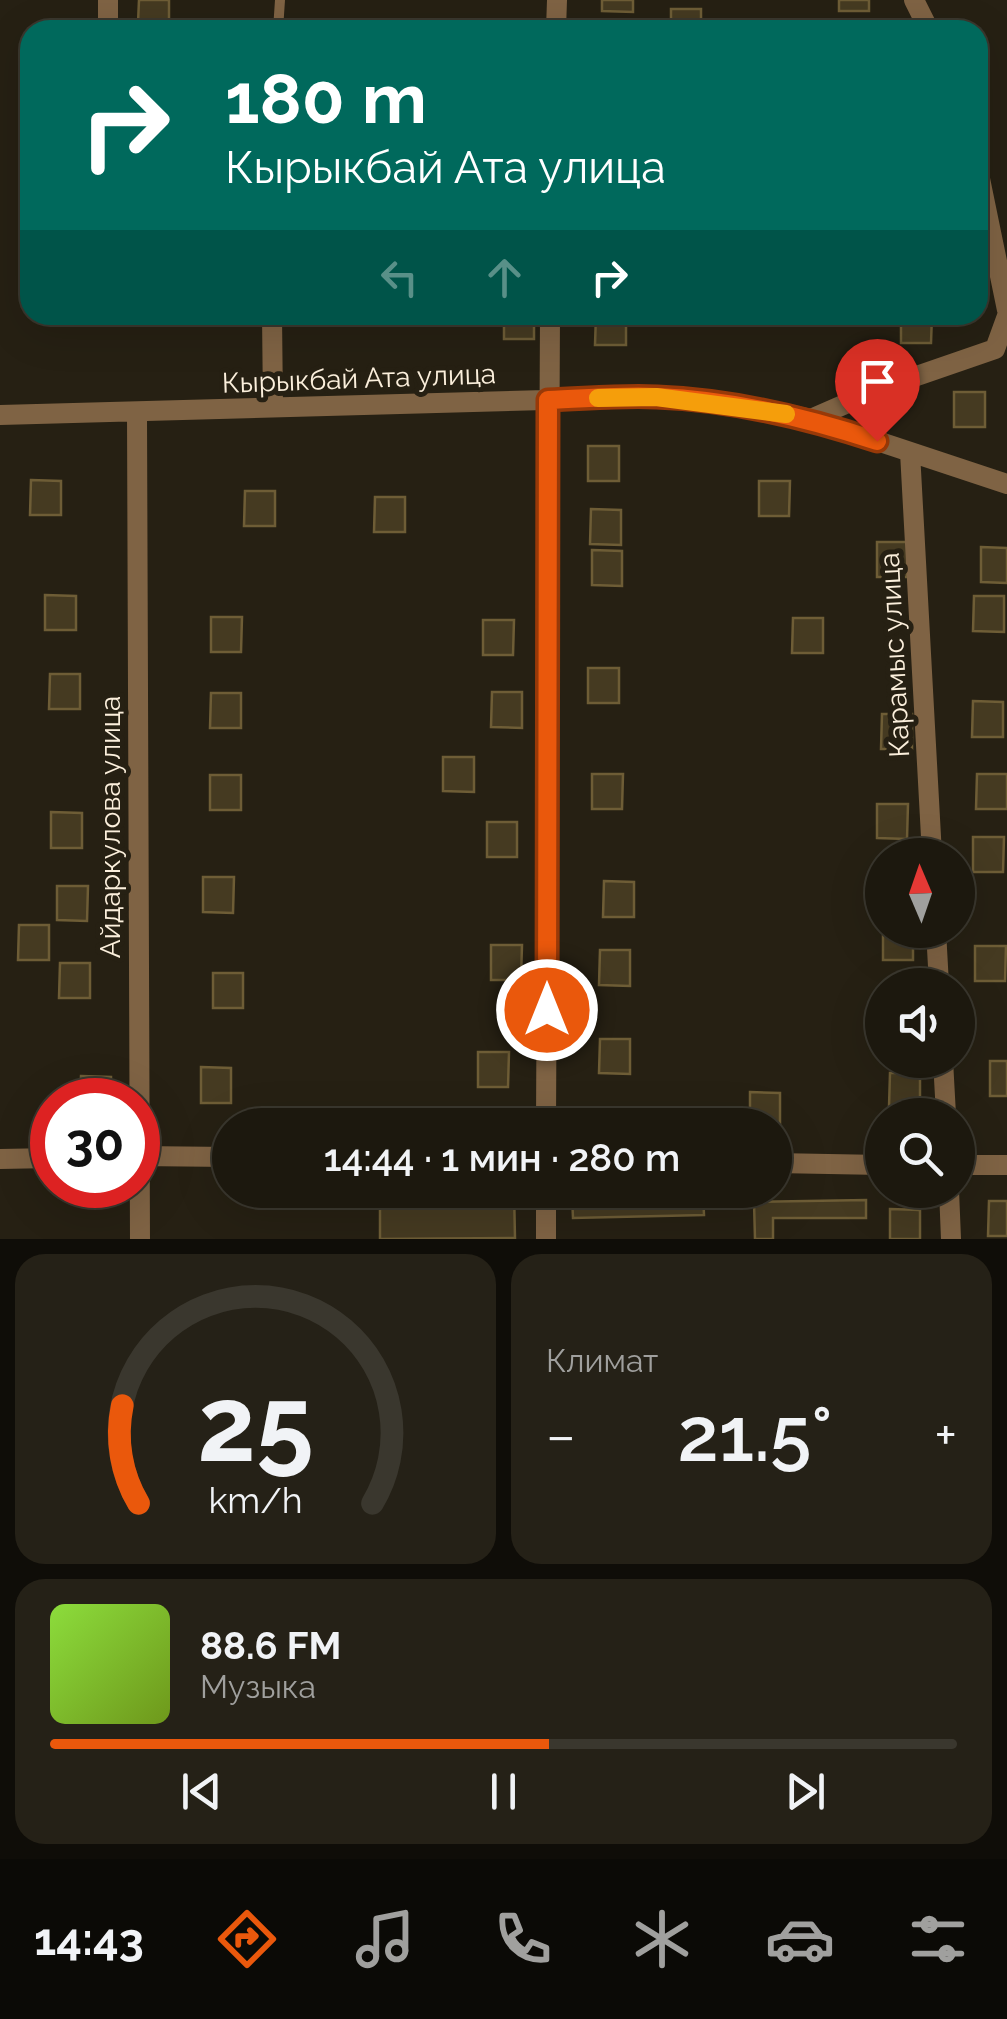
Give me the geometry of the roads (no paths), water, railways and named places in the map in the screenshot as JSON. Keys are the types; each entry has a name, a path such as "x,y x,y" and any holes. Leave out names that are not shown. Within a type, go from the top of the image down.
{"street":[{"path":"811,419 882,388 995,348 1007,313 988,219"},
{"path":"272,325 273,408"},
{"path":"546,1108 550,325"},
{"name":"Кырыкбай Ата улица","path":"0,415 656,397 750,406 811,419 1007,484"},
{"name":"Айдаркулова улица","path":"137,414 138,1078"},
{"name":"Карамыс улица","path":"910,452 931,838"},
{"path":"160,1156 212,1157"},
{"path":"0,1159 30,1158"},
{"path":"792,1164 865,1165"},
{"path":"975,1165 1007,1164"},
{"name":"Айдаркулова улица","path":"139,1208 140,1239"},
{"path":"546,1208 546,1239"},
{"path":"950,1208 951,1239"}]}
